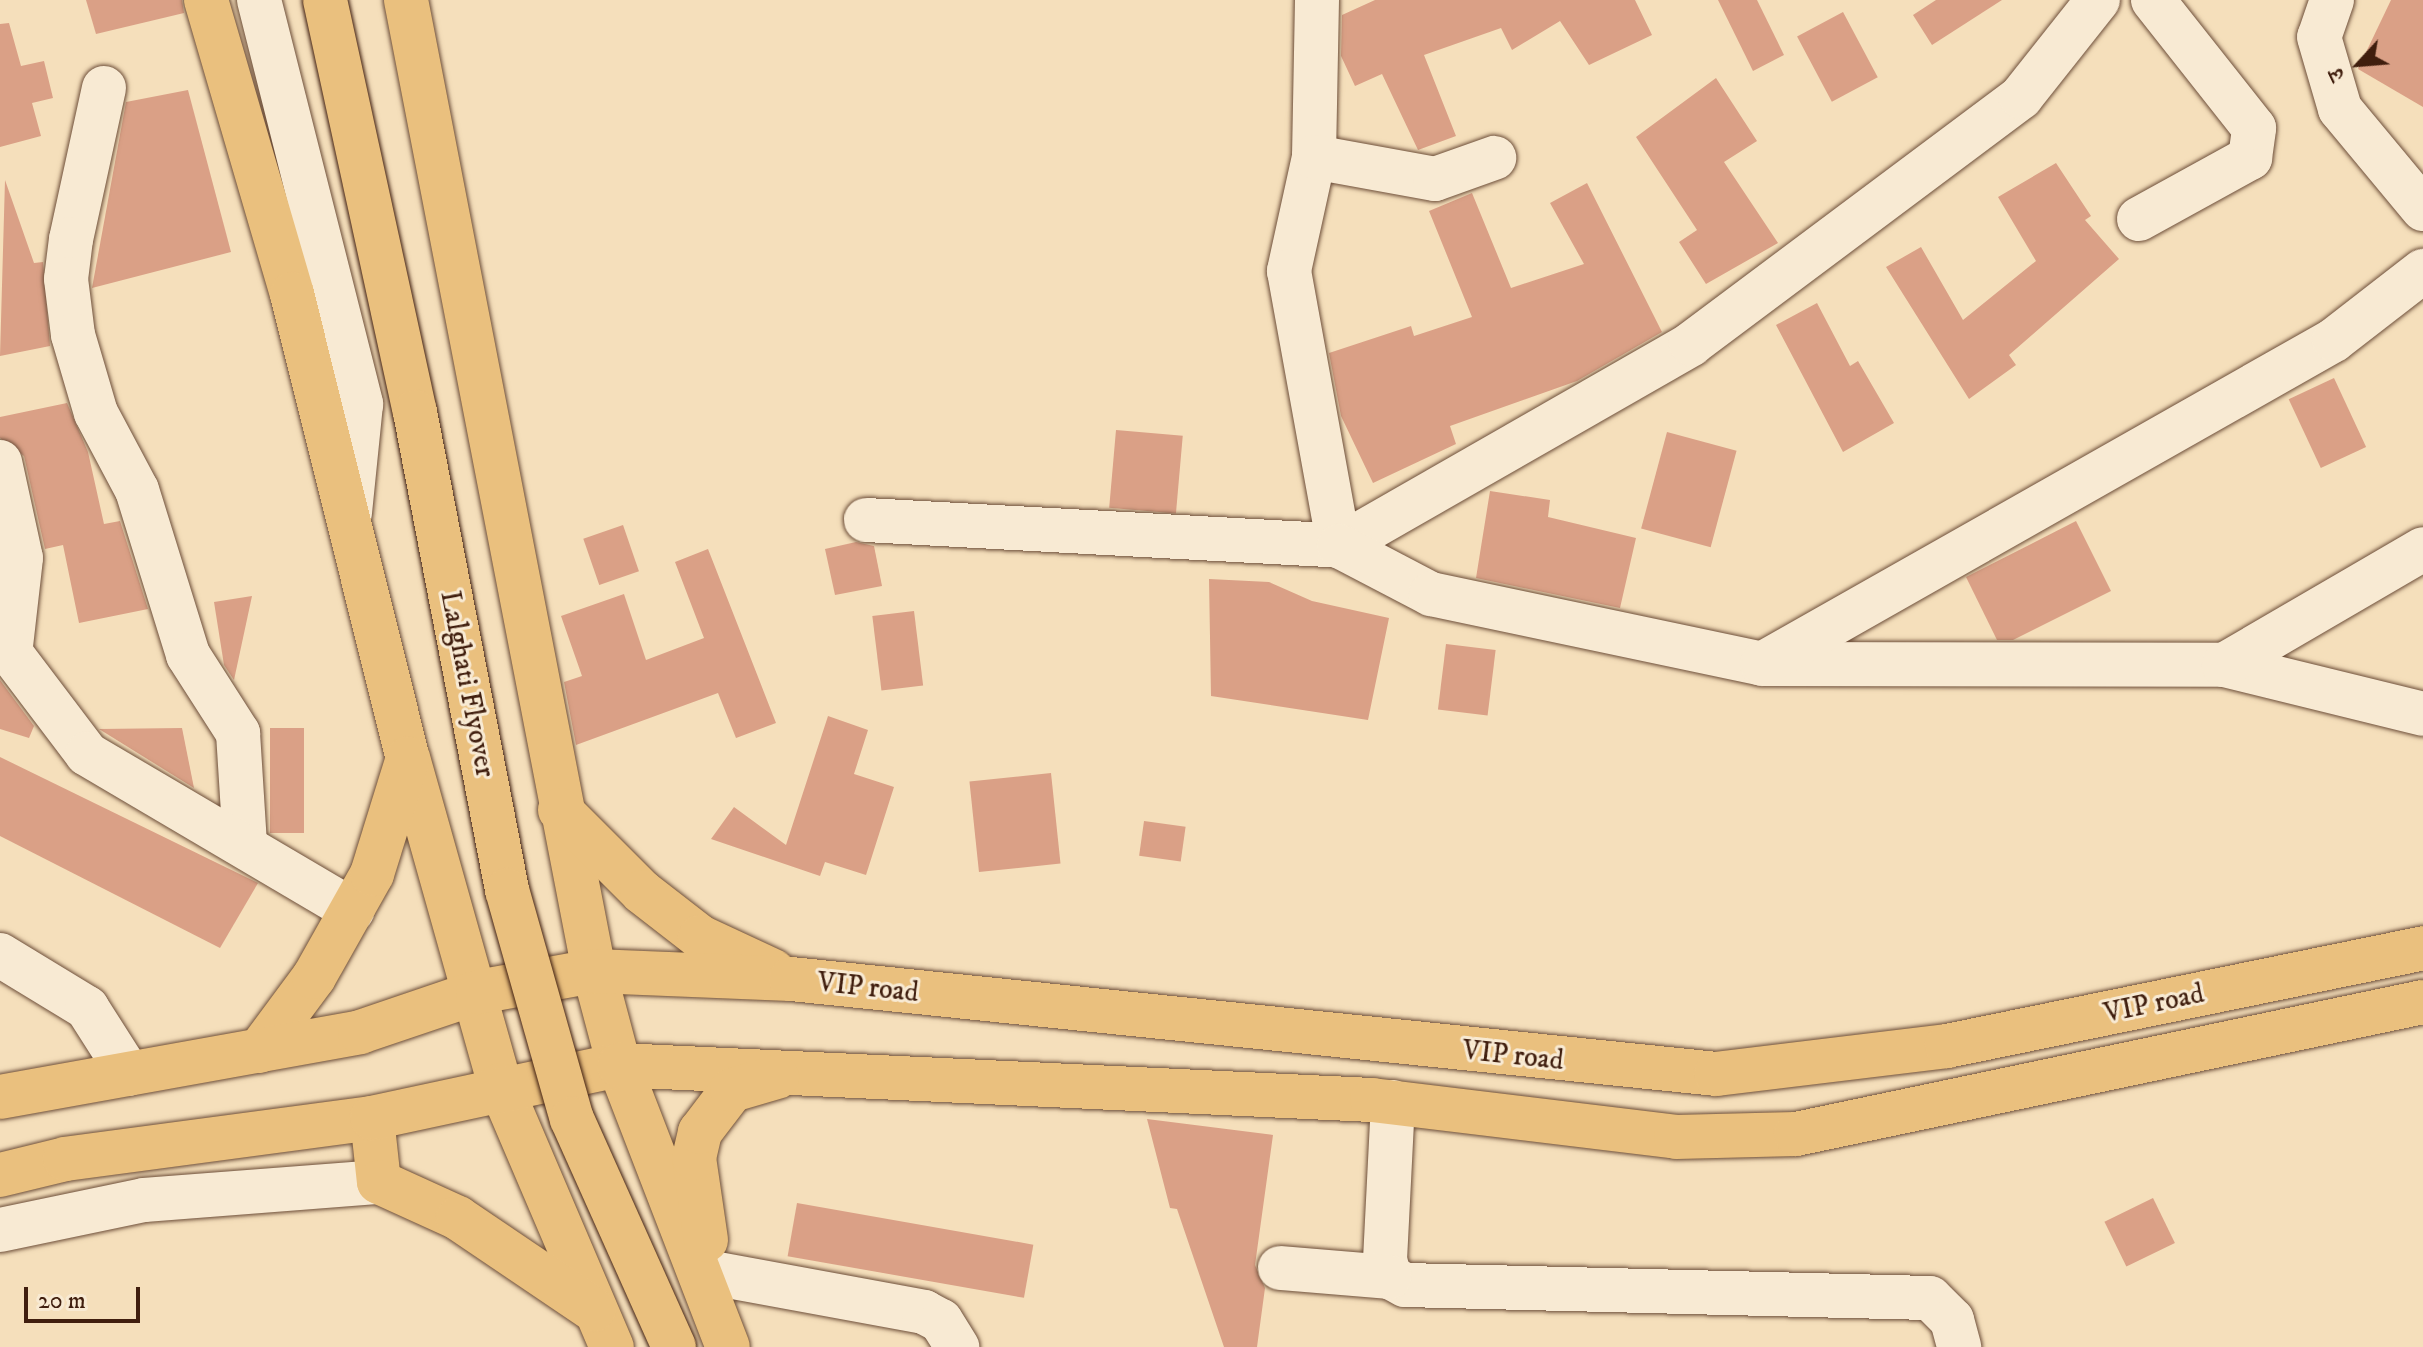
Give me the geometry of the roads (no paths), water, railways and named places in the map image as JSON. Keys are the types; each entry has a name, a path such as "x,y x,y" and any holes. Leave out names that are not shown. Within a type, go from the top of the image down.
{"main road":[{"path":"206,0 350,513 408,758 478,992 500,1085 603,1328"},
{"name":"Lalghati Flyover","path":"325,0 415,412 507,890 572,1119 674,1347"},
{"path":"406,0 560,810 594,971 619,1065 726,1344"},
{"path":"259,1051 352,910 372,874 408,758"},
{"path":"560,810 642,892 700,937 791,979"},
{"name":"VIP road","path":"0,1097 360,1032 478,992 594,971 791,979 1716,1074 1947,1046 2423,948"},
{"name":"VIP road","path":"0,1175 65,1159 372,1118 500,1085 619,1065 919,1074 1393,1102 1676,1137 1796,1134 2423,1002"},
{"path":"726,1344 694,1158 700,1132 732,1090 755,1078 919,1074"},
{"path":"372,1118 379,1182 458,1218 603,1328"}],"street":[{"path":"259,0 361,404 350,513"},
{"path":"1317,0 1314,157 1289,271 1339,546"},
{"path":"1339,546 1691,344 2021,97 2098,0"},
{"path":"2139,219 2250,158 2254,128 2153,0"},
{"path":"2332,0 2319,37 2340,109 2423,209"},
{"path":"104,88 69,252 73,335 96,413 137,490 188,655 238,733 245,844"},
{"path":"1314,157 1435,179 1494,158"},
{"path":"1762,664 2334,340 2423,271"},
{"path":"0,462 21,558 6,643 87,754 245,844 352,910"},
{"path":"866,520 1339,546 1431,594 1762,664 2224,665 2423,714"},
{"path":"2224,665 2423,549"},
{"path":"0,955 87,1008 129,1074"},
{"path":"1390,1277 1385,1260 1393,1102"},
{"path":"0,1230 144,1200 379,1182"},
{"path":"1280,1268 1390,1277 1405,1285 1930,1298 1944,1307 1959,1347"},
{"path":"712,1273 924,1312 941,1321 957,1347"}]}
